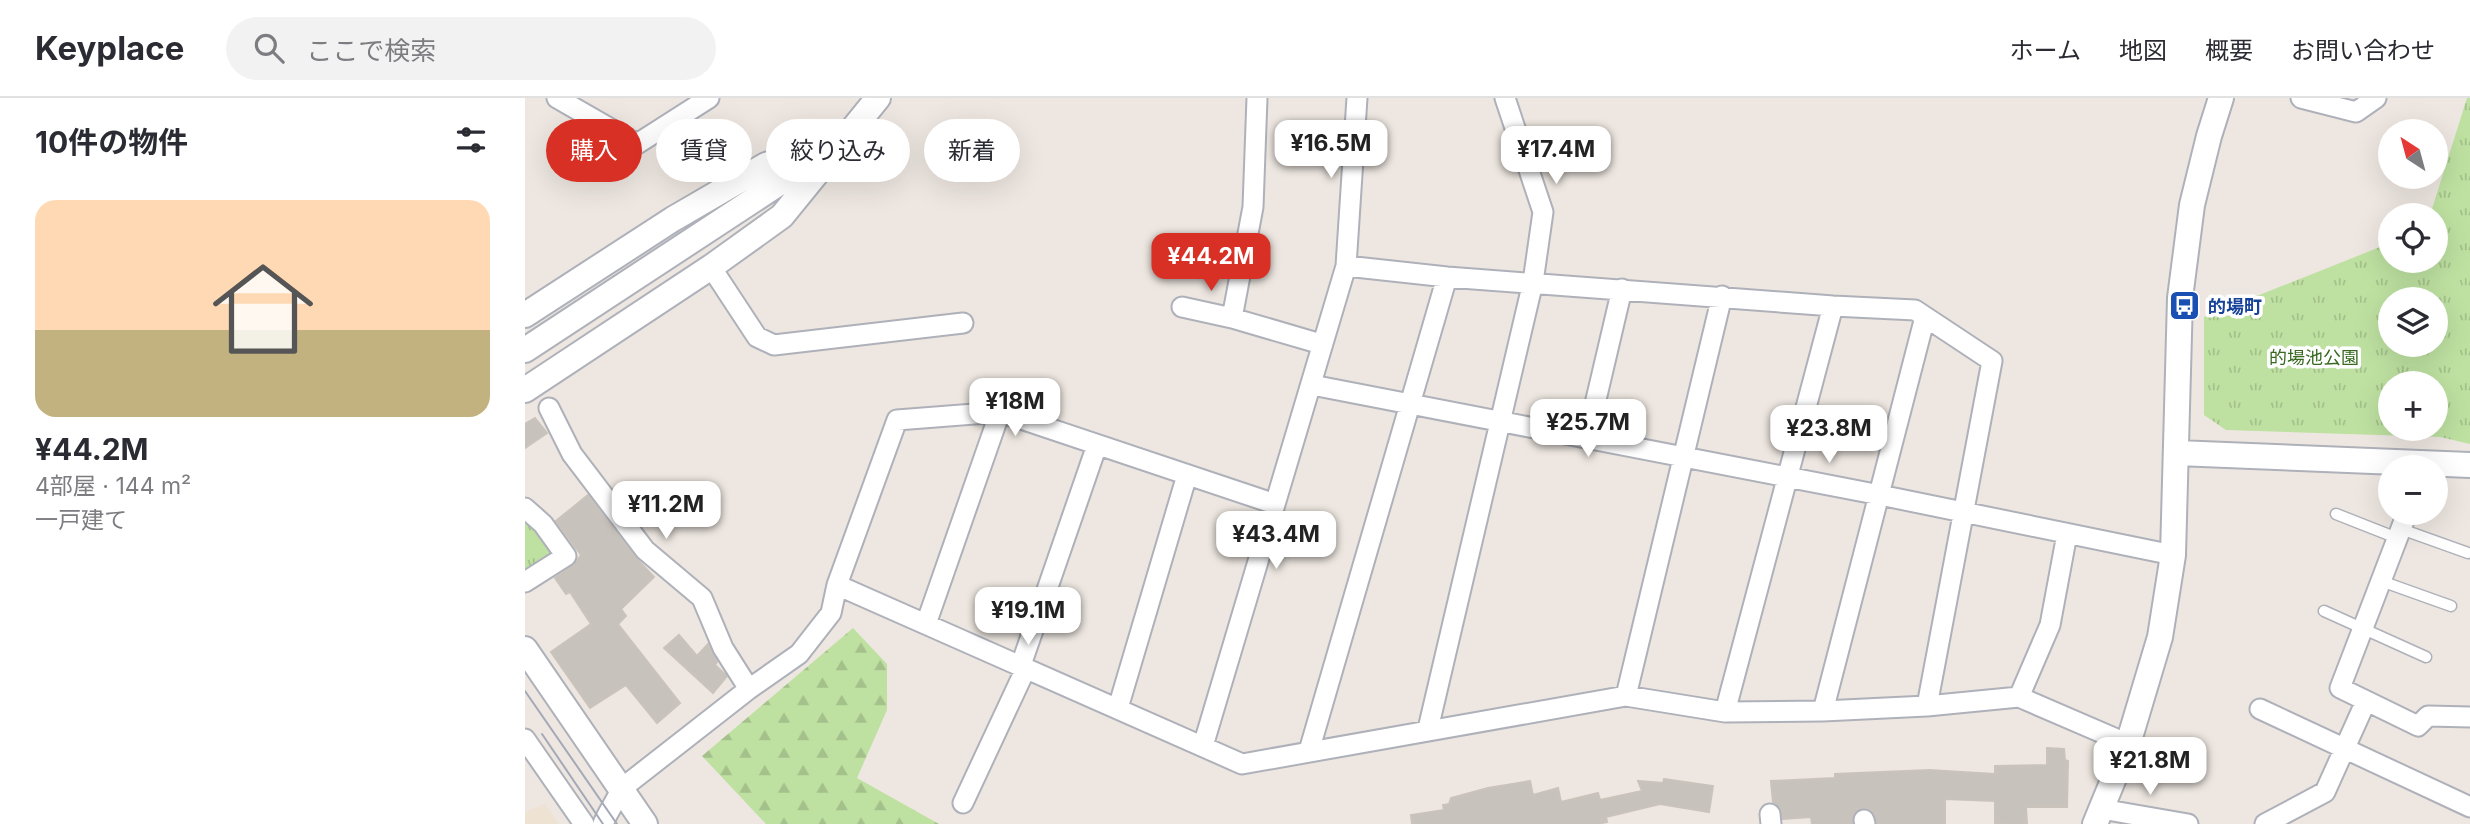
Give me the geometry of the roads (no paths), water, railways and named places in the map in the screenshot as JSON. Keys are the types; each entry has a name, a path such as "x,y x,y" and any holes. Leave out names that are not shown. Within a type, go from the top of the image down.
{"street":[{"path":"557,98 637,144 709,98"},
{"path":"860,119 878,98"},
{"path":"1232,318 1253,207 1257,98"},
{"path":"1203,746 1346,265 1357,98"},
{"path":"1428,729 1533,282 1543,212 1505,98"},
{"path":"2099,815 2128,744 2159,637 2173,555 2182,285 2192,205 2221,98"},
{"path":"2301,98 2356,112 2376,98"},
{"path":"525,315 673,219 766,166"},
{"path":"525,350 780,182"},
{"path":"525,390 711,267 782,216 809,182"},
{"path":"1346,265 1447,277 1916,310 1992,361 1927,706"},
{"path":"711,267 757,337 773,345 963,323"},
{"path":"1309,751 1447,277"},
{"path":"1587,438 1622,289"},
{"path":"1626,696 1723,296"},
{"path":"1724,712 1789,478 1833,306"},
{"path":"1182,307 1232,318 1321,344"},
{"path":"1823,711 1925,317"},
{"path":"1312,384 2173,555"},
{"path":"549,408 572,454 645,550 702,598 723,649 749,689"},
{"path":"603,824 621,789 749,689 799,654 831,614 837,585 898,419 1000,412 1275,504"},
{"path":"926,624 1000,412"},
{"path":"963,803 1023,667 1097,445"},
{"path":"2177,453 2378,463"},
{"path":"2448,465 2470,465"},
{"path":"1118,708 1187,475"},
{"path":"525,508 543,524 566,556 525,582"},
{"path":"2402,526 2340,688 2419,726 2428,716 2470,717"},
{"path":"2019,698 2050,625 2067,534"},
{"path":"837,585 1243,764 1428,729 1626,696 1724,712 1823,711 2019,698 2128,744"},
{"path":"525,649 645,824"},
{"path":"2265,824 2325,792 2366,701"},
{"path":"2258,710 2470,807"},
{"path":"525,739 584,824"},
{"path":"2099,815 2113,811 2187,824"}],"lane":[{"path":"2336,514 2402,526 2468,553"},
{"path":"2381,581 2451,606"},
{"path":"2324,611 2427,657"}],"tram line":[{"path":"525,691 617,824"},
{"path":"542,734 603,824"}],"place":[{"name":"的場町","path":"2185,306"}],"park label":[{"name":"的場池公園","path":"2314,357"}]}
